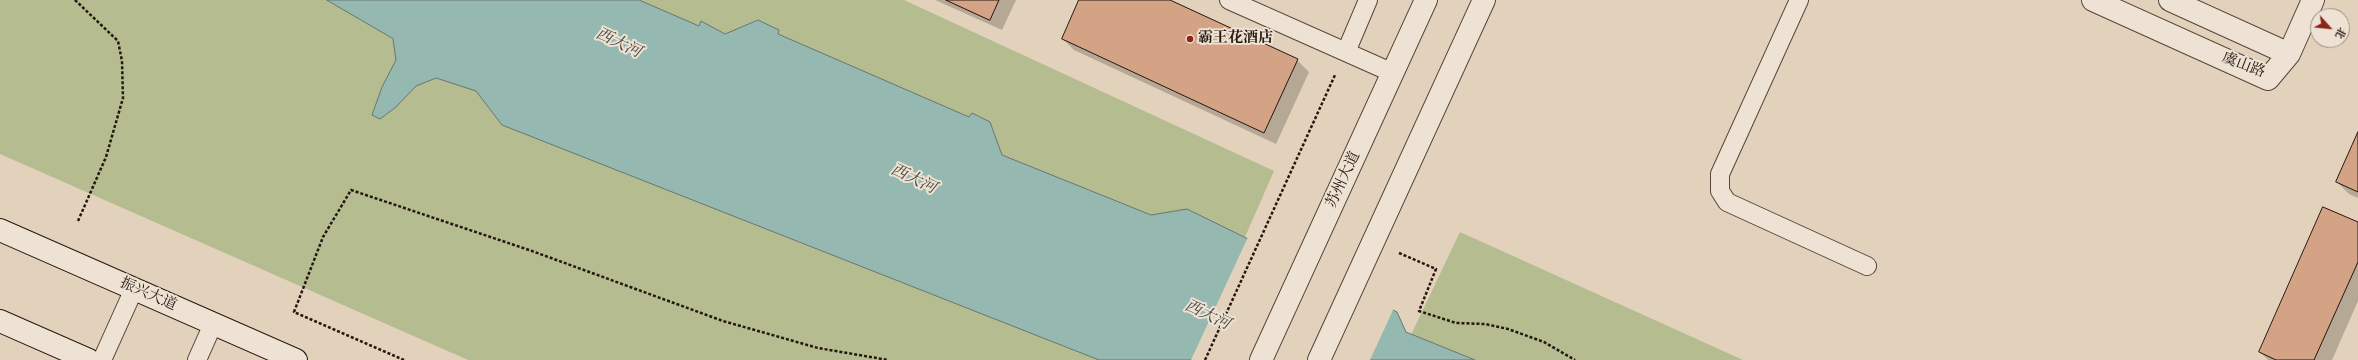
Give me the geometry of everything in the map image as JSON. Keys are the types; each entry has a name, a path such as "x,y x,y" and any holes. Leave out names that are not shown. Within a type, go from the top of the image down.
{"street":[{"name":"苏州大道","path":"1261,360 1426,0"},
{"path":"1320,360 1484,0"},
{"name":"虞山路","path":"2093,0 2268,79 2289,54 2170,0"},
{"path":"2289,54 2313,0"},
{"name":"振兴大道","path":"0,230 296,360"},
{"path":"0,321 89,360"}],"lane":[{"path":"1229,0 1393,73"},
{"path":"1346,52 1368,0"},
{"path":"1799,0 1720,174 1720,191 1727,202 1868,266"},
{"path":"102,360 134,289"},
{"path":"197,360 213,324"}],"path":[{"path":"75,0 118,41 122,61 123,98 106,157 78,221"},
{"path":"1205,360 1346,52"},
{"path":"404,360 294,312 323,237 351,190 547,256 722,321 818,348 888,360"},
{"path":"1374,242 1436,268 1419,311 1456,322 1485,324 1508,329 1544,342 1575,360"}],"green space":[{"path":"0,0 904,0 1274,171 1191,360 468,360 0,154"},
{"path":"1460,232 1743,360 1399,360"}],"water":[{"name":"西大河","path":"327,0 639,0 699,26 701,21 725,34 758,20 779,30 778,34 969,117 972,113 990,122 1002,155 1151,215 1187,209 1397,312 1406,332 1475,360 1099,360 502,125 476,91 436,78 416,86 396,107 380,119 372,115 382,87 396,60 393,39"}],"pier":[{"path":"1248,237 1394,308 1370,360 1191,360"}],"building":[{"path":"946,0 999,0 990,20"},
{"path":"1079,0 1170,0 1298,59 1264,133 1062,39"},
{"path":"2358,132 2358,192 2336,182"},
{"path":"2323,207 2358,222 2358,262 2314,360 2276,360 2259,352"}],"place":[{"name":"霸王花酒店","path":"1190,39"}]}
